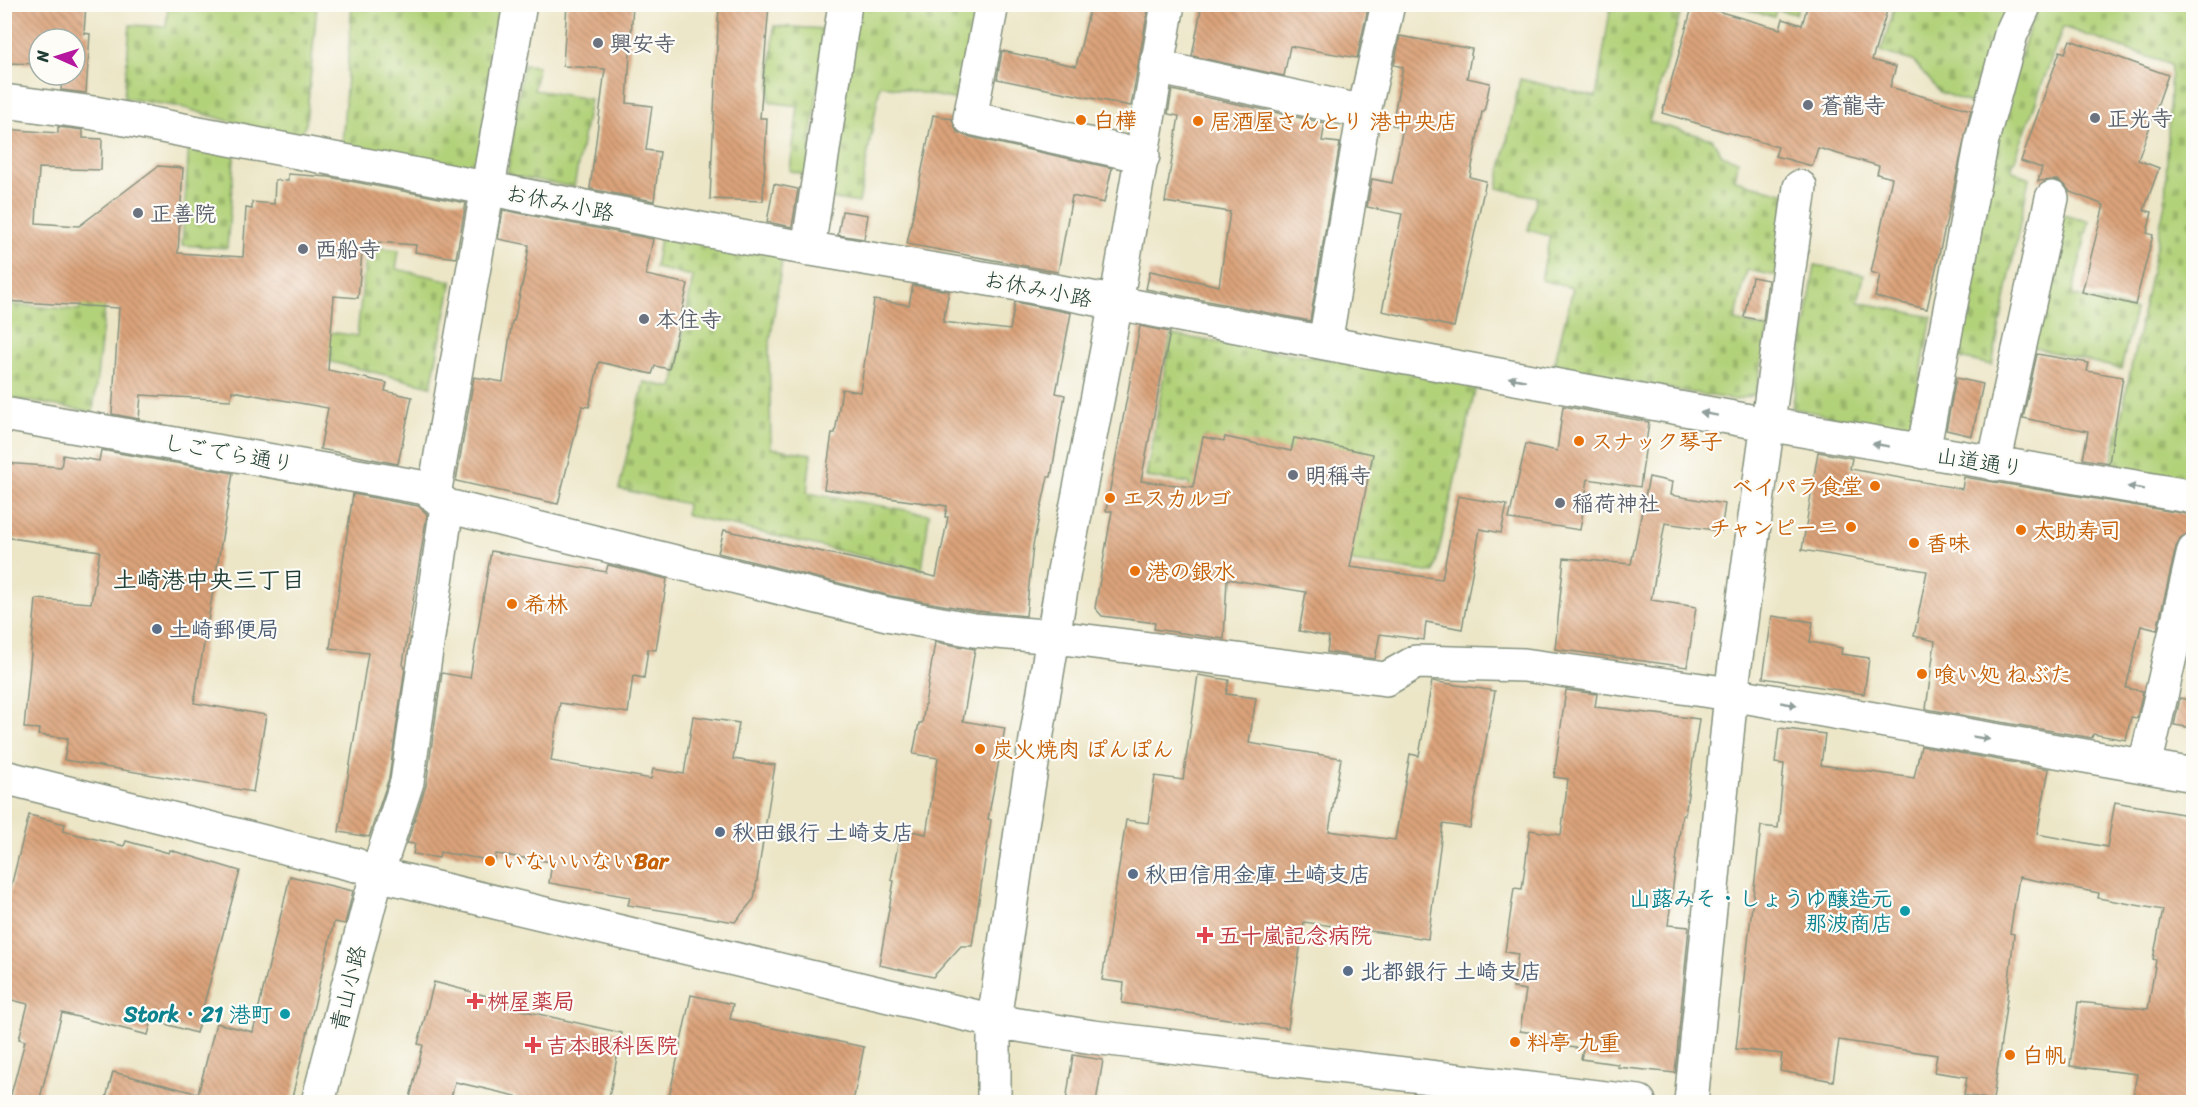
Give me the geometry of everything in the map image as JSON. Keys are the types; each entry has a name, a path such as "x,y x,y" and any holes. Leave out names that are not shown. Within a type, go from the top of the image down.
{"street":[{"name":"青山小路","path":"318,1102 367,870 407,782 441,500 486,189 520,4"},
{"path":"808,249 845,4"},
{"path":"992,4 970,118 1143,156"},
{"path":"994,1102 994,1021 1022,824 1055,637 1064,570 1116,303 1168,4"},
{"path":"1325,344 1364,112 1388,4"},
{"path":"1923,452 1982,140 2011,34 2025,4"},
{"path":"1156,67 1364,112"},
{"name":"お休み小路","path":"4,101 94,113 808,249 1024,285 1325,344"},
{"path":"1691,1102 1731,694 1800,187"},
{"path":"1994,464 2052,198"},
{"name":"山道通り","path":"1325,344 1923,452 2193,497"},
{"name":"しごでら通り","path":"4,414 426,488 441,500 887,614 974,630 1055,637 1386,679 1416,662 1524,665 1731,694 2193,775"},
{"path":"2145,766 2193,551"},
{"path":"4,777 367,870 994,1021 1093,1037 1639,1102"}],"green space":[{"path":"1799,4 1796,14 1776,10 1774,17 1730,5"},
{"path":"168,5 317,5 306,124 297,141 181,107 124,98 130,25 166,27"},
{"path":"352,5 505,5 478,171 342,145"},
{"path":"859,5 982,5 964,101 880,85 859,203 828,198"},
{"path":"1611,5 1683,5 1649,122 1712,139 1722,155 1738,161 1735,180 1786,194 1778,276 1747,270 1735,321 1768,329 1756,394 1735,400 1553,369 1573,288 1541,280 1550,236 1528,230 1537,197 1497,188 1520,79 1596,97"},
{"path":"1895,5 2012,5 1980,107 1940,92 1913,61 1881,52"},
{"path":"2040,5 2193,5 2193,485 2110,471 2165,203 2171,65 2063,27 2011,170 2029,178 1992,365 1950,356 1989,157 2031,23"},
{"path":"774,26 825,29 807,175 790,171 798,106 769,102"},
{"path":"523,65 538,66 534,90 590,99 574,187 507,175"},
{"path":"189,145 235,148 227,248 182,245"},
{"path":"2063,215 2089,221 2072,295 2135,310 2121,369 2031,347"},
{"path":"661,232 783,253 769,349 771,448 811,454 807,493 929,514 922,570 686,515 687,504 619,489 644,382 673,388 693,276 655,268"},
{"path":"112,244 93,412 5,397 4,304 80,310 85,261"},
{"path":"367,246 399,250 396,269 452,281 431,386 253,343 258,322 357,336"},
{"path":"1815,265 1864,275 1858,302 1932,317 1909,433 1792,408"},
{"path":"1171,335 1477,382 1434,573 1322,558 1187,523 1189,483 1146,477"}],"building":[{"path":"4,4 86,4 84,27 27,27 27,64 4,63"},
{"path":"567,4 633,4 627,103 652,106 646,150 660,152 654,201 590,189 605,69 563,66"},
{"path":"719,4 769,4 760,118 767,118 763,201 710,199"},
{"path":"1091,4 1149,4 1131,106 997,79 1002,51 1076,66"},
{"path":"1202,4 1369,4 1357,58 1290,46 1284,76 1192,56"},
{"name":"蒼龍寺","path":"1693,4 1780,29 1783,19 1802,25 1808,4 1865,4 1887,11 1872,60 1896,67 1890,87 1971,110 1927,309 1875,297 1880,275 1871,272 1892,178 1877,174 1879,166 1818,148 1812,166 1775,156 1778,147 1662,113"},
{"path":"87,34 90,34 87,78"},
{"path":"1400,36 1472,49 1467,78 1490,83 1470,177 1486,181 1454,327 1382,311 1402,214 1367,207 1372,179 1392,183 1403,127 1392,125 1403,67 1394,65"},
{"name":"正光寺","path":"2070,40 2168,75 2138,160 2159,168 2144,210 2152,212 2147,233 2153,235 2135,305 2082,292 2104,205 2070,192 2057,180 2038,181 2042,168 2021,161 2060,51 2065,53"},
{"path":"61,87 86,87 86,93 61,90"},
{"path":"1172,90 1325,123 1322,141 1340,143 1310,321 1146,289 1150,271 1219,286 1230,212 1165,202 1179,116 1168,114"},
{"path":"933,115 952,119 957,132 966,136 1112,168 1104,203 1072,196 1058,272 907,244"},
{"path":"58,127 83,130 83,138 102,139 101,170 39,168 36,223 79,226 158,166 183,168 178,253 243,257 246,208 252,209 252,202 274,204 275,180 288,181 288,174 329,177 466,203 456,258 415,252 416,245 363,241 358,298 334,296 328,370 387,383 385,391 412,397 398,464 320,449 328,408 232,391 231,400 141,395 139,419 112,414 119,308 4,301 4,129 58,133"},
{"path":"774,184 798,189 792,227 767,222"},
{"path":"503,210 653,239 646,275 688,284 669,369 655,366 652,374 599,362 589,407 582,406 558,504 456,481 474,377 503,382 512,321 514,321 526,267 529,245 498,239"},
{"path":"842,211 868,215 864,239 838,235"},
{"path":"1752,277 1768,280 1763,321 1744,317"},
{"path":"913,285 949,291 943,322 1010,330 1015,302 1071,313 1056,393 1065,395 1051,477 1048,477 1033,545 1026,616 977,611 891,596 718,553 724,530 936,577 948,517 945,517 947,506 824,489 832,433 835,433 842,389 860,392 874,300 909,305"},
{"path":"1140,326 1170,332 1141,481 1193,487 1203,437 1224,441 1225,437 1291,451 1294,438 1373,454 1350,567 1442,579 1458,496 1507,505 1501,533 1480,529 1462,629 1426,622 1424,640 1380,634 1375,659 1327,652 1329,637 1299,631 1306,592 1227,579 1224,639 1154,629 1155,623 1102,616 1095,608 1112,511 1106,511"},
{"path":"2037,354 2089,363 2087,371 2123,377 2109,463 2083,459 2088,431 2023,418"},
{"path":"1956,378 1983,384 1972,436 1946,430"},
{"path":"1563,406 1649,422 1640,487 1588,479 1580,530 1509,519 1526,444 1557,451"},
{"path":"101,450 233,473 194,703 266,715 253,792 64,760 68,738 38,735 39,729 24,728 36,599 91,603 100,551 4,537 4,463 61,467 63,455 99,461"},
{"path":"1818,452 1852,458 1850,469 1962,489 1964,477 2193,515 2193,533 2181,538 2176,547 2157,630 2141,626 2126,688 2143,691 2137,718 2131,717 2126,740 2093,734 2092,738 1926,709 1935,641 1914,636 1927,571 1802,550"},
{"path":"1649,477 1672,482 1670,495 1725,504 1721,531 1665,523 1651,600 1696,607 1687,667 1555,649 1564,558 1631,564"},
{"path":"353,494 418,506 427,514 403,664 405,668 389,778 369,837 339,832 368,653 330,648"},
{"path":"491,551 606,572 608,565 667,579 656,650 648,649 644,678 633,676 628,713 560,703 551,761 651,779 653,769 684,774 693,716 739,723 733,759 775,765 754,899 735,922 628,905 630,897 549,883 552,862 496,854 495,861 440,852 439,858 413,854 415,844 407,843 426,785 442,673 470,678"},
{"path":"1772,616 1813,622 1810,642 1842,648 1841,654 1869,658 1864,694 1763,678"},
{"path":"935,642 975,649 963,721 1005,728 988,819 991,820 972,946 961,946 933,977 879,965 901,829 926,834 938,758 913,754 919,723 922,723"},
{"path":"1198,675 1229,680 1226,694 1256,698 1249,743 1341,758 1329,831 1395,840 1410,754 1419,756 1432,681 1495,691 1470,828 1443,824 1428,939 1304,922 1288,1028 1122,1003 1124,983 1102,980 1126,820 1148,823 1155,776 1183,780"},
{"path":"1566,690 1597,694 1595,707 1699,719 1685,815 1682,815 1668,925 1689,927 1675,1073 1617,1067 1618,1064 1581,1059 1583,1049 1540,1043 1541,1034 1520,1031 1526,990 1513,988 1518,954 1505,952 1514,888 1522,889 1530,830 1561,835 1568,779 1554,777"},
{"path":"2180,698 2193,701 2193,728 2174,725"},
{"path":"1779,728 1825,734 1821,765 1914,778 1921,746 2049,769 2037,834 2107,847 2115,802 2193,816 2193,1102 2132,1102 2137,1074 2070,1066 2078,1002 2148,1009 2156,960 2153,959 2163,910 2098,898 2099,893 2019,877 2010,933 2014,934 1993,1100 1964,1095 1967,1077 1934,1072 1937,1055 1839,1040 1833,1081 1780,1071 1782,1054 1736,1049 1761,826 1778,828 1784,764 1775,763"},
{"path":"29,815 65,824 63,831 124,846 126,841 169,853 170,850 240,871 196,1033 152,1020 148,1035 62,1013 39,1102 9,1102 25,1041 19,1039 28,1004 4,998 4,914"},
{"name":"Stork・21 港町","path":"290,876 353,891 345,924 334,922 291,1102 196,1102 216,1023 253,1032"},
{"path":"434,982 495,998 494,1004 622,1033 608,1102 515,1102 516,1096 455,1082 450,1102 409,1102 423,1045 418,1044"},
{"path":"691,995 733,1004 730,1019 864,1047 853,1102 668,1102"},
{"path":"1073,1055 1103,1060 1096,1102 1066,1102"},
{"path":"113,1072 196,1093 195,1102 105,1102"}],"place":[{"name":"興安寺","path":"598,43"},
{"name":"蒼龍寺","path":"1808,105"},
{"name":"正光寺","path":"2095,118"},
{"name":"白樺","path":"1081,120"},
{"name":"居酒屋さんとり 港中央店","path":"1198,121"},
{"name":"正善院","path":"138,213"},
{"name":"西船寺","path":"303,249"},
{"name":"本住寺","path":"644,319"},
{"name":"スナック琴子","path":"1579,441"},
{"name":"明稱寺","path":"1293,475"},
{"name":"ベイパラ食堂","path":"1875,486"},
{"name":"エスカルゴ","path":"1110,498"},
{"name":"稲荷神社","path":"1560,503"},
{"name":"チャンピーニ","path":"1851,527"},
{"name":"太助寿司","path":"2021,530"},
{"name":"香味","path":"1914,543"},
{"name":"港の銀水","path":"1135,571"},
{"name":"希林","path":"512,604"},
{"name":"土崎郵便局","path":"157,629"},
{"name":"喰い処 ねぶた","path":"1922,674"},
{"name":"炭火焼肉 ぽんぽん","path":"980,749"},
{"name":"秋田銀行 土崎支店","path":"720,832"},
{"name":"いないいないBar","path":"490,861"},
{"name":"秋田信用金庫 土崎支店","path":"1133,874"},
{"name":"山蕗みそ・しょうゆ醸造元 那波商店","path":"1905,911"},
{"name":"五十嵐記念病院","path":"1205,935"},
{"name":"北都銀行 土崎支店","path":"1348,971"},
{"name":"桝屋薬局","path":"475,1001"},
{"name":"Stork・21 港町","path":"285,1014"},
{"name":"料亭 九重","path":"1515,1042"},
{"name":"吉本眼科医院","path":"533,1045"},
{"name":"白帆","path":"2010,1055"}],"district":[{"name":"土崎港中央三丁目","path":"209,580"}]}
